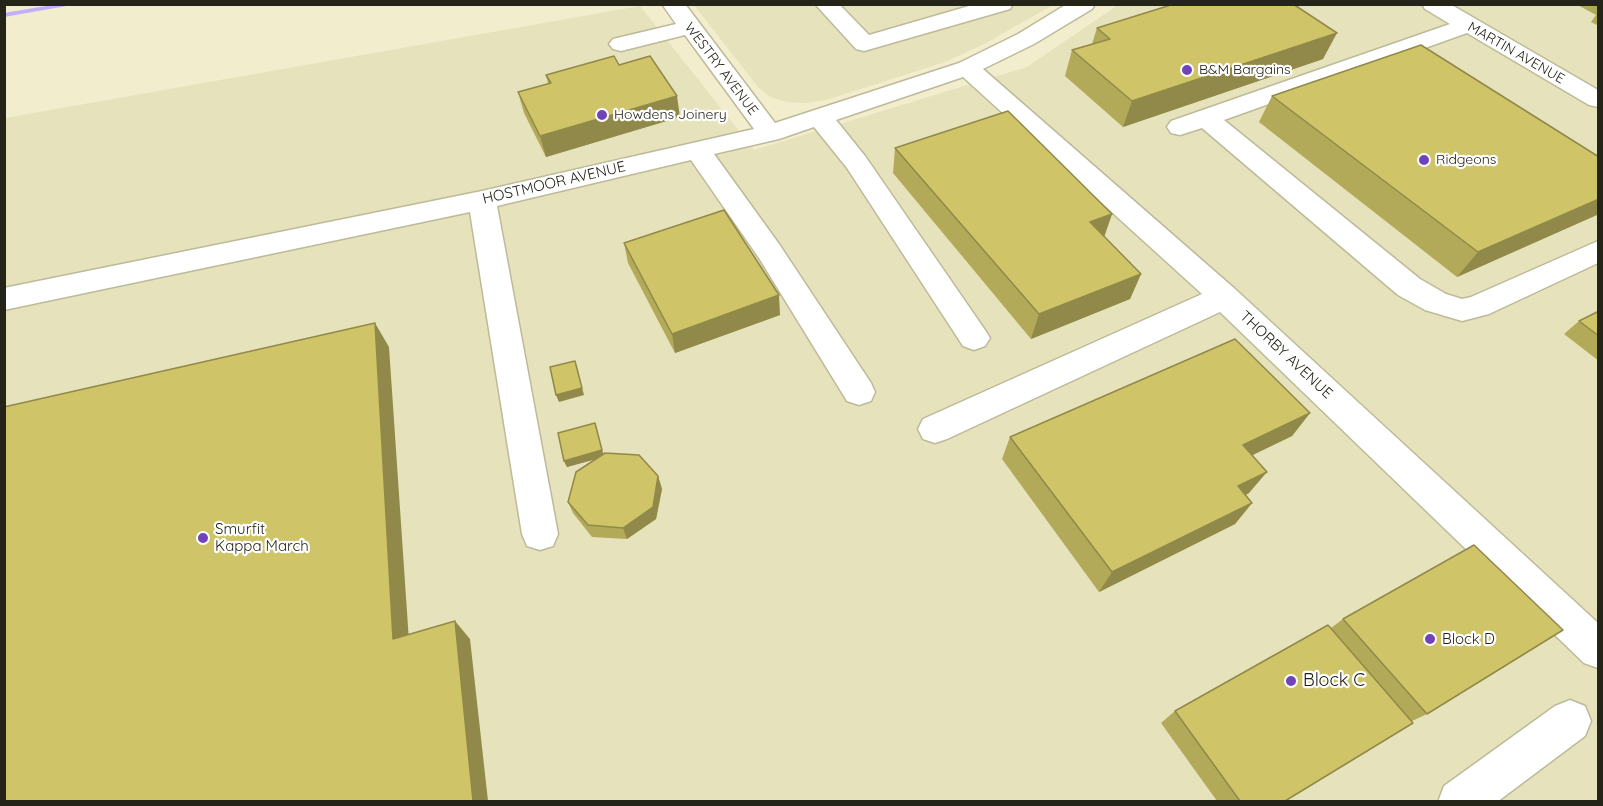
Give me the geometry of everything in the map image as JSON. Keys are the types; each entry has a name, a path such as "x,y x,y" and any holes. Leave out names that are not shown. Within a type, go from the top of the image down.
{"street":[{"name":"WESTRY AVENUE","path":"673,4 770,133"},
{"path":"826,4 864,44 1002,4"},
{"name":"HOSTMOOR AVENUE","path":"4,299 482,200 770,133 968,68 1026,39 1084,4"},
{"name":"MARTIN AVENUE","path":"1433,4 1592,92"},
{"path":"1468,25 1192,122 1409,286 1436,302 1462,310 1478,306 1599,251"},
{"path":"621,44 690,27"},
{"path":"1408,46 1436,64"},
{"name":"THORBY AVENUE","path":"968,68 1224,297 1599,649"},
{"path":"820,117 856,162 974,338"},
{"path":"697,149 768,251 859,392"},
{"path":"482,200 540,534"},
{"path":"934,429 1224,297"},
{"path":"1460,801 1570,721"}],"shaded area":[{"path":"694,5 1053,5 984,44 945,62 826,100 805,103 788,102 770,97 758,87"},
{"path":"1118,5 1598,5 1598,801 5,802 5,118 640,6 754,150 1027,67"}],"building":[{"name":"B&M Bargains","path":"1174,4 1293,4 1337,33 1132,101 1072,50 1110,39 1097,28"},
{"name":"Ridgeons","path":"1421,45 1599,157 1599,199 1478,252 1272,96"},
{"path":"614,56 619,65 650,56 677,96 540,136 518,92 551,83 546,75"},
{"path":"1008,111 1112,214 1090,222 1141,274 1039,314 895,148"},
{"path":"724,210 779,295 672,334 624,243"},
{"path":"1599,311 1599,336 1579,321"},
{"name":"Smurfit Kappa March","path":"375,323 393,639 455,621 473,801 4,801 4,407"},
{"path":"1235,339 1310,413 1243,445 1267,472 1238,486 1252,503 1112,572 1010,437"},
{"path":"575,361 582,388 556,395 550,367"},
{"path":"595,423 602,450 564,461 558,433"},
{"path":"605,453 639,455 658,476 653,507 623,528 588,525 568,502 576,472"},
{"name":"Block D","path":"1474,545 1563,630 1427,714 1343,619"},
{"name":"Block C","path":"1328,625 1413,723 1285,801 1240,801 1175,711"}],"waterway":[{"path":"4,15 75,4"}],"place":[{"name":"B&M Bargains","path":"1187,70"},
{"name":"Howdens Joinery","path":"602,115"},
{"name":"Ridgeons","path":"1424,160"},
{"name":"Smurfit Kappa March","path":"203,538"},
{"name":"Block D","path":"1430,639"},
{"name":"Block C","path":"1291,681"}]}
